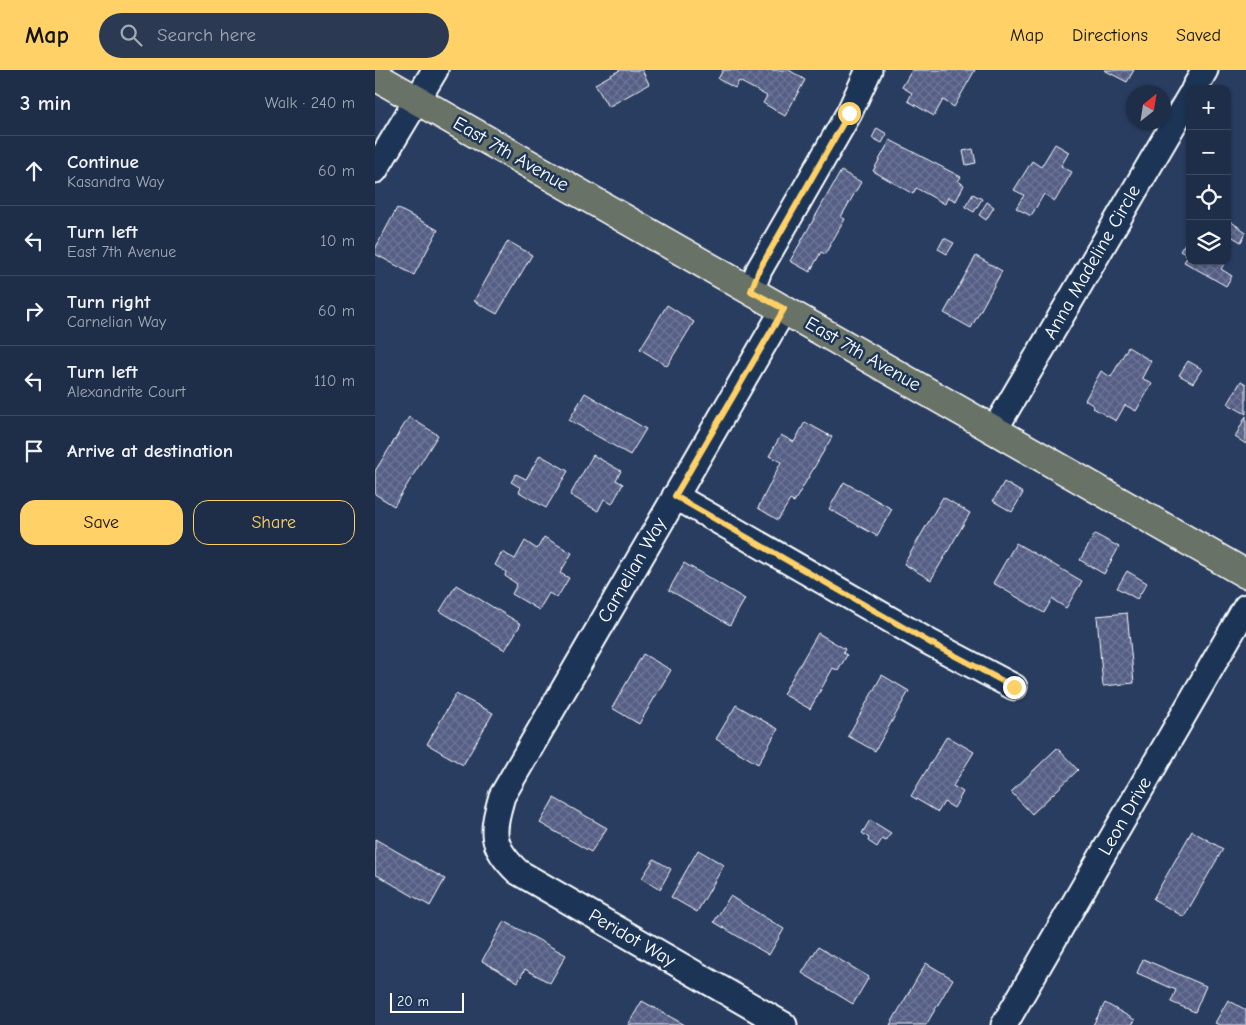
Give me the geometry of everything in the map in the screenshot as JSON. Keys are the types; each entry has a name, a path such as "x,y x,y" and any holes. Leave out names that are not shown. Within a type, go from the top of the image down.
{"main road":[{"name":"East 7th Avenue","path":"375,76 1246,574"}],"street":[{"path":"375,170 435,70"},
{"path":"751,291 759,270 849,113 869,70"},
{"path":"1196,85 1205,70"},
{"name":"Anna Madeline Circle","path":"995,429 1186,103"},
{"name":"Carnelian Way","path":"495,836 493,826 502,796 784,309"},
{"path":"675,496 929,642 1014,687"},
{"name":"Leon Drive","path":"1003,1025 1246,606"},
{"name":"Peridot Way","path":"495,836 500,853 518,872 784,1025"}],"building":[{"path":"620,70 642,70 649,84 608,107 595,84"},
{"path":"723,70 789,70 805,80 785,116 763,103 767,96 739,81 735,88 718,79"},
{"path":"912,70 975,70 954,107 943,100 934,116 908,101 912,93 902,87"},
{"path":"1104,70 1134,70 1127,82"},
{"path":"877,128 887,134 882,143 872,138"},
{"path":"890,140 961,177 958,181 964,185 956,201 948,197 945,204 916,188 913,194 873,171"},
{"path":"1055,144 1069,152 1061,166 1072,172 1055,201 1044,194 1031,216 1016,208 1024,195 1014,190 1032,161 1041,167"},
{"path":"973,149 976,163 966,165 963,151"},
{"path":"841,171 861,182 841,217 845,219 825,254 821,252 810,272 790,261"},
{"path":"973,194 982,199 974,212 965,207"},
{"path":"987,202 994,207 986,220 979,215"},
{"path":"397,208 438,230 414,275 375,254 375,249"},
{"path":"1231,222 1246,232 1241,242 1231,236"},
{"path":"944,238 954,243 947,254 938,249"},
{"path":"508,241 532,255 497,314 474,301"},
{"path":"1186,242 1186,255 1180,251"},
{"path":"976,256 1002,271 971,328 944,313"},
{"path":"1189,265 1224,265 1221,269 1232,276 1226,286"},
{"path":"667,305 694,322 667,366 640,349"},
{"path":"1128,347 1151,361 1142,378 1152,384 1136,411 1125,405 1116,421 1093,408 1094,406 1085,400 1101,371 1111,377"},
{"path":"1188,361 1202,369 1193,383 1179,375"},
{"path":"1241,381 1246,384 1246,414 1228,404"},
{"path":"585,393 646,429 630,455 569,420"},
{"path":"1246,416 1246,444 1235,437"},
{"path":"409,417 438,435 394,506 375,494 375,471"},
{"path":"805,422 832,437 794,502 790,500 778,520 758,508 781,462 769,456 781,435 794,442"},
{"path":"540,455 568,471 546,508 519,492 521,488 511,482 516,474 526,479"},
{"path":"593,455 621,471 616,480 623,484 612,504 604,499 598,511 570,495"},
{"path":"844,482 892,509 877,536 829,509"},
{"path":"1004,482 1023,493 1012,512 993,501"},
{"path":"943,497 970,513 931,580 904,564"},
{"path":"1095,534 1119,547 1104,574 1080,560"},
{"path":"544,537 572,553 560,573 569,578 557,598 549,593 539,610 512,594 517,584 505,576 506,572 495,565 502,552 515,559 525,541 537,549"},
{"path":"1016,543 1082,581 1066,608 1052,599 1044,613 993,583"},
{"path":"684,563 745,599 730,625 669,590"},
{"path":"1127,571 1147,583 1137,599 1117,588"},
{"path":"456,585 521,624 505,650 440,611"},
{"path":"1127,613 1134,683 1103,686 1097,616"},
{"path":"818,633 845,649 843,653 847,655 838,671 833,668 810,709 783,694"},
{"path":"643,654 671,670 639,724 612,708"},
{"path":"882,675 909,691 875,751 848,736"},
{"path":"456,694 493,713 463,765 427,744"},
{"path":"736,705 778,729 758,764 716,739"},
{"path":"947,736 974,752 953,786 963,792 954,808 944,802 938,812 911,796"},
{"path":"1057,748 1078,770 1032,814 1011,792"},
{"path":"554,798 607,828 591,852 540,823"},
{"path":"870,820 891,833 886,841 882,839 877,847 868,841 869,838 862,833"},
{"path":"1192,831 1223,849 1184,917 1153,899"},
{"path":"375,839 445,879 430,906 375,874"},
{"path":"698,850 724,865 697,912 671,897"},
{"path":"654,859 671,869 660,889 642,878"},
{"path":"730,896 784,929 769,955 714,922"},
{"path":"504,921 566,955 550,983 525,969 518,982 482,961"},
{"path":"818,947 869,977 853,1004 802,973"},
{"path":"1143,959 1206,986 1195,1012 1171,1002 1176,990 1137,973"},
{"path":"926,963 953,979 926,1025 890,1025"},
{"path":"1228,1000 1246,1010 1246,1025 1219,1025 1215,1023"},
{"path":"642,1001 685,1025 628,1025"},
{"path":"1105,1003 1135,1020 1132,1025 1093,1025"}],"route":[{"path":"849,113 759,270 751,291 784,309 675,496 929,642 1014,687"}]}
